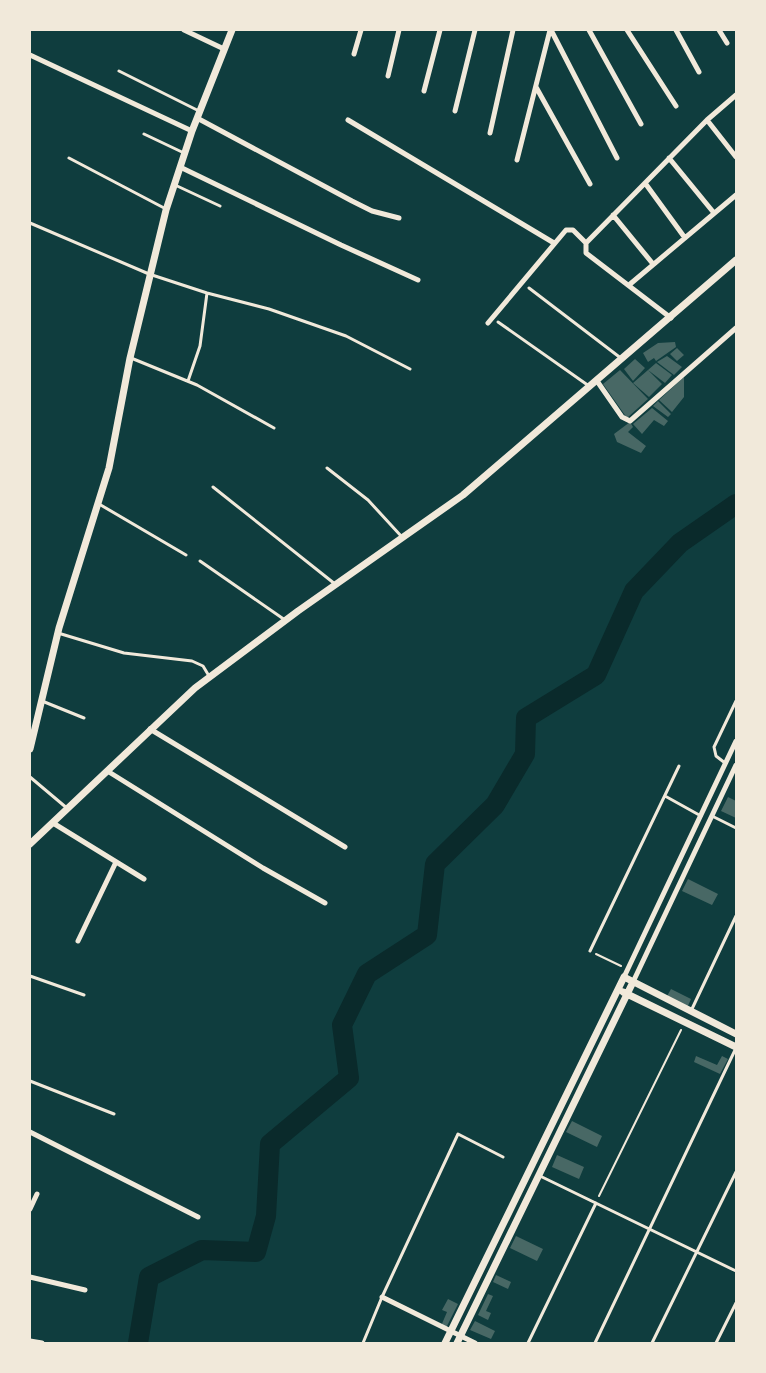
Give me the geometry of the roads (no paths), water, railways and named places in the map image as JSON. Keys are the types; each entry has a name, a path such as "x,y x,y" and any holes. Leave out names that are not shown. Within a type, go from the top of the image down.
{"street":[{"path":"184,30 224,49"},
{"path":"30,749 58,633 110,468 130,358 166,210 192,131 232,30"},
{"path":"354,54 360,30"},
{"path":"388,76 399,30"},
{"path":"424,91 440,30"},
{"path":"455,111 475,30"},
{"path":"490,133 513,30"},
{"path":"517,160 550,30"},
{"path":"550,30 617,158"},
{"path":"589,30 642,124"},
{"path":"627,30 676,106"},
{"path":"676,30 700,72"},
{"path":"719,30 727,43"},
{"path":"30,55 192,131"},
{"path":"536,87 590,184"},
{"path":"670,318 586,253 586,243 707,120 736,95"},
{"path":"199,114 352,201 372,211 399,218"},
{"path":"348,120 554,243"},
{"path":"707,120 736,157"},
{"path":"670,158 714,213"},
{"path":"180,167 340,245 418,280"},
{"path":"644,183 685,238"},
{"path":"629,285 736,195"},
{"path":"613,215 653,264"},
{"path":"488,323 566,230 573,230 586,243"},
{"path":"30,844 109,772 150,729 210,677 285,620 403,539 463,495 736,260"},
{"path":"597,381 622,417 630,421 736,328"},
{"path":"150,729 345,847"},
{"path":"445,1343 628,969 736,741"},
{"path":"459,1340 540,1176 736,765"},
{"path":"109,772 263,868 325,903"},
{"path":"712,792 721,796"},
{"path":"53,823 144,879"},
{"path":"78,941 116,862"},
{"path":"624,977 736,1034"},
{"path":"618,989 736,1048"},
{"path":"30,1132 198,1217"},
{"path":"30,1209 37,1194"},
{"path":"30,1277 85,1290"},
{"path":"382,1298 450,1331 459,1340 475,1343"},
{"path":"30,1341 42,1343"}],"lane":[{"path":"119,71 199,114"},
{"path":"144,134 185,153"},
{"path":"69,158 166,210"},
{"path":"174,185 220,206"},
{"path":"30,223 149,274 207,294 269,309 346,336 410,368"},
{"path":"529,288 622,359"},
{"path":"188,381 200,346 207,294"},
{"path":"498,322 590,387"},
{"path":"130,358 188,381 274,428"},
{"path":"327,468 368,500 403,539"},
{"path":"213,487 336,585"},
{"path":"98,504 186,555"},
{"path":"200,561 285,620"},
{"path":"58,633 124,652 192,661 203,666 210,677"},
{"path":"42,701 84,718"},
{"path":"725,764 716,756 714,747 736,701"},
{"path":"590,951 679,766"},
{"path":"30,777 68,809"},
{"path":"665,796 701,816"},
{"path":"712,816 736,828"},
{"path":"690,1012 736,916"},
{"path":"30,976 84,995"},
{"path":"595,1343 736,1048"},
{"path":"30,1081 114,1114"},
{"path":"363,1343 458,1134 503,1157"},
{"path":"652,1343 736,1172"},
{"path":"540,1176 736,1271"},
{"path":"528,1343 596,1203"},
{"path":"716,1343 736,1303"}],"waterway":[{"path":"138,1343 149,1277 202,1250 256,1252 266,1216 270,1144 349,1078 342,1025 367,974 427,935 435,864 495,805 525,754 526,718 596,675 634,591 680,543 736,504"}]}
